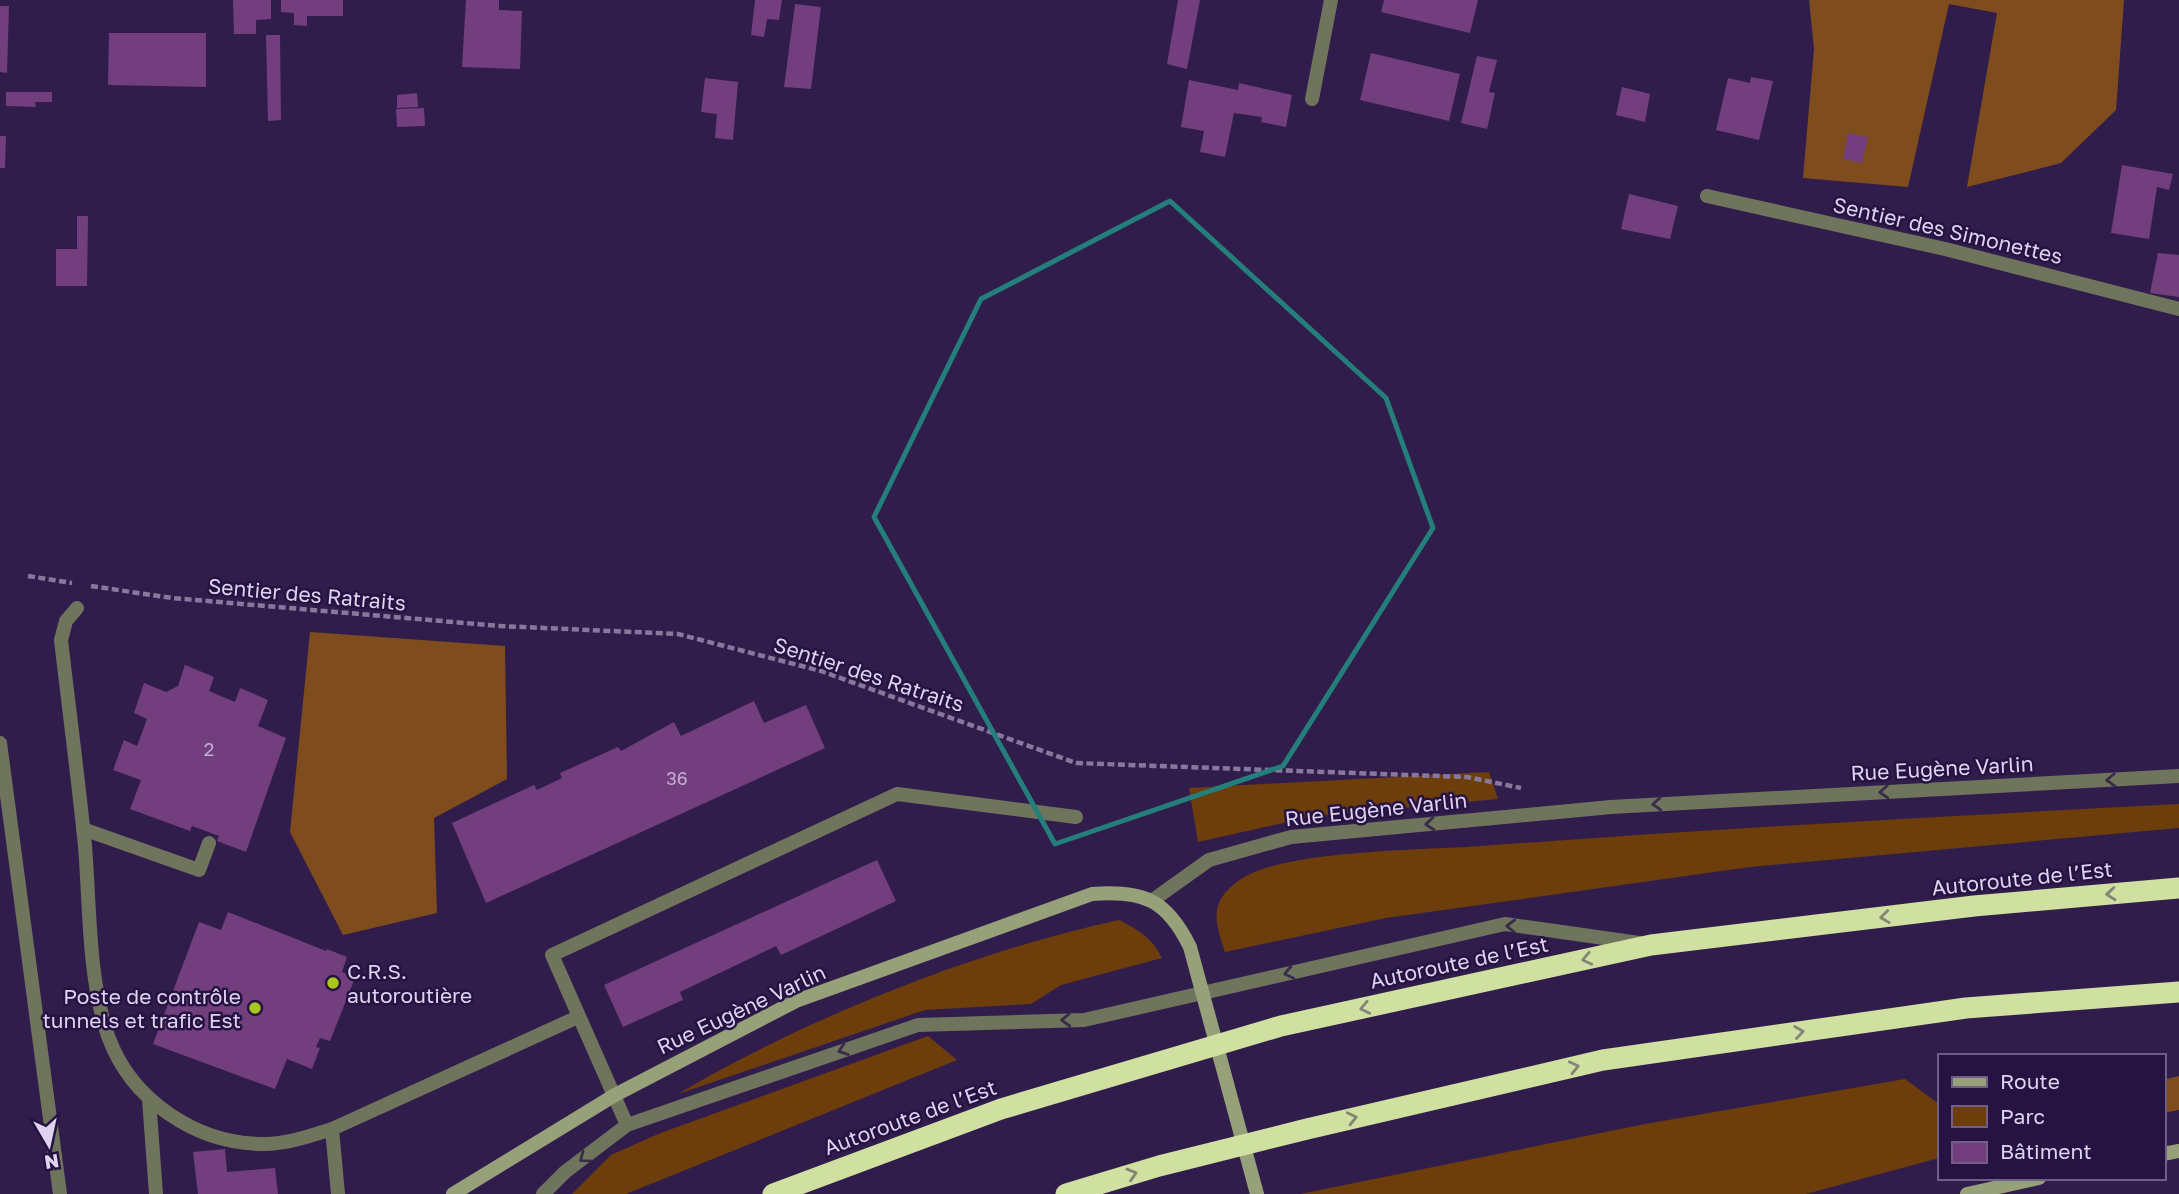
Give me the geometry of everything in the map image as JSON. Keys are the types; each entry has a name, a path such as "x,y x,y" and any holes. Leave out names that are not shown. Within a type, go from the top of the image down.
{"highway":[{"name":"Autoroute de l’Est","path":"773,1194 1001,1109 1281,1027 1651,945 1974,906 2179,888"},
{"path":"1066,1194 1158,1166 1293,1132 1602,1060 1966,1009 2179,992"}],"main road":[{"name":"Rue Eugène Varlin","path":"453,1194 615,1095 796,1001 1092,894 1123,891 1153,900"},
{"path":"1153,900 1177,920 1191,947 1257,1194"},
{"path":"1967,1194 2030,1180"}],"street":[{"path":"1312,99 1331,0"},
{"name":"Sentier des Simonettes","path":"1706,196 1945,249 2179,309"},
{"path":"77,608 66,621 61,640 83,829 98,998 108,1036 124,1070 149,1099 176,1120 239,1143 267,1144 332,1129 578,1017"},
{"path":"0,743 60,1194"},
{"name":"Rue Eugène Varlin","path":"1153,900 1209,860 1291,837 1611,807 2179,776"},
{"path":"628,1125 552,955 897,794 1076,817"},
{"path":"83,829 199,870 209,844"},
{"path":"543,1194 565,1172 628,1125 918,1025 1084,1020 1505,924 1651,945"},
{"path":"149,1099 156,1194"},
{"path":"332,1129 338,1194"}],"path":[{"name":"Sentier des Ratraits","path":"28,576 227,603 500,626 678,634 821,671 1076,763 1466,777 1532,790"}],"highlighted area":[{"path":"1170,201 1386,398 1433,528 1283,766 1055,844 874,517 981,299"}],"green space":[{"path":"1489,772 1498,799 1315,816 1198,842 1189,788"},
{"path":"2179,804 2179,828 1750,867 1386,918 1225,952 1218,930 1219,903 1223,895 1241,879 1261,869 1321,857 1743,828"},
{"path":"1119,920 1144,935 1162,958 1061,985 1031,1004 925,1010 678,1094 780,1040 892,990 1007,950"},
{"path":"928,1036 957,1060 626,1194 572,1194 611,1155 658,1134"},
{"path":"1905,1079 1938,1103 1938,1158 1806,1194 1300,1194 1645,1124"}],"shaded area":[{"path":"1809,0 2124,0 2116,110 2061,163 1967,187 1997,13 1949,4 1908,187 1803,178 1814,49"},
{"path":"310,632 505,646 507,779 434,818 437,913 343,935 290,832"},
{"path":"2179,1076 2179,1110 2165,1113 2165,1080"}],"building":[{"path":"233,0 271,0 271,19 256,20 256,34 234,34"},
{"path":"281,0 343,0 343,16 307,16 307,26 294,25 294,13 281,12"},
{"path":"466,0 499,0 499,10 522,11 520,69 462,67"},
{"path":"755,0 782,0 779,20 767,19 764,37 751,35"},
{"path":"1178,0 1200,0 1187,69 1167,64"},
{"path":"1384,0 1478,0 1470,33 1381,12"},
{"path":"795,4 821,7 811,89 784,87"},
{"path":"0,6 9,6 7,73 0,72"},
{"path":"109,33 206,33 206,87 108,85"},
{"path":"266,35 280,35 281,120 268,121"},
{"path":"1371,53 1460,74 1449,121 1360,100"},
{"path":"1477,56 1497,60 1489,92 1495,93 1487,129 1461,123"},
{"path":"1751,77 1773,81 1759,140 1716,130 1728,78 1750,83"},
{"path":"705,78 738,82 733,140 715,138 717,114 701,112"},
{"path":"1189,80 1238,90 1239,83 1292,95 1286,127 1261,122 1262,117 1234,113 1225,157 1200,152 1204,131 1181,127"},
{"path":"1622,87 1650,94 1645,122 1616,115"},
{"path":"6,92 52,92 52,102 35,102 36,107 6,106"},
{"path":"417,93 418,107 397,108 397,95"},
{"path":"424,108 425,126 397,127 396,109"},
{"path":"1848,133 1868,137 1862,163 1843,159"},
{"path":"0,136 6,136 5,168 0,168"},
{"path":"2122,165 2173,174 2169,190 2157,187 2149,239 2111,233"},
{"path":"1629,194 1678,206 1670,239 1621,229"},
{"path":"77,216 88,216 87,286 56,286 56,249 77,249"},
{"path":"2158,253 2179,255 2179,297 2150,293"},
{"path":"185,665 214,677 209,691 235,702 240,688 268,700 258,726 286,738 246,852 217,841 219,836 192,826 190,831 130,809 141,780 113,770 124,740 137,746 147,719 134,713 144,683 166,692 178,686"},
{"path":"754,701 764,723 806,705 825,748 486,903 452,823 534,785 537,790 562,778 560,773 618,747 621,751 674,722 681,736"},
{"path":"877,860 896,901 781,955 776,946 680,992 683,1000 623,1027 604,985"},
{"name":"Poste de contrôle tunnels et trafic Est","path":"228,912 347,957 342,972 355,978 330,1041 320,1038 316,1047 320,1048 312,1069 287,1059 275,1089 153,1044 199,922 221,930"},
{"path":"225,1149 227,1172 275,1168 278,1194 198,1194 193,1152"}],"place":[{"name":"C.R.S. autoroutière","path":"333,983"},
{"name":"Poste de contrôle tunnels et trafic Est","path":"255,1008"}]}
